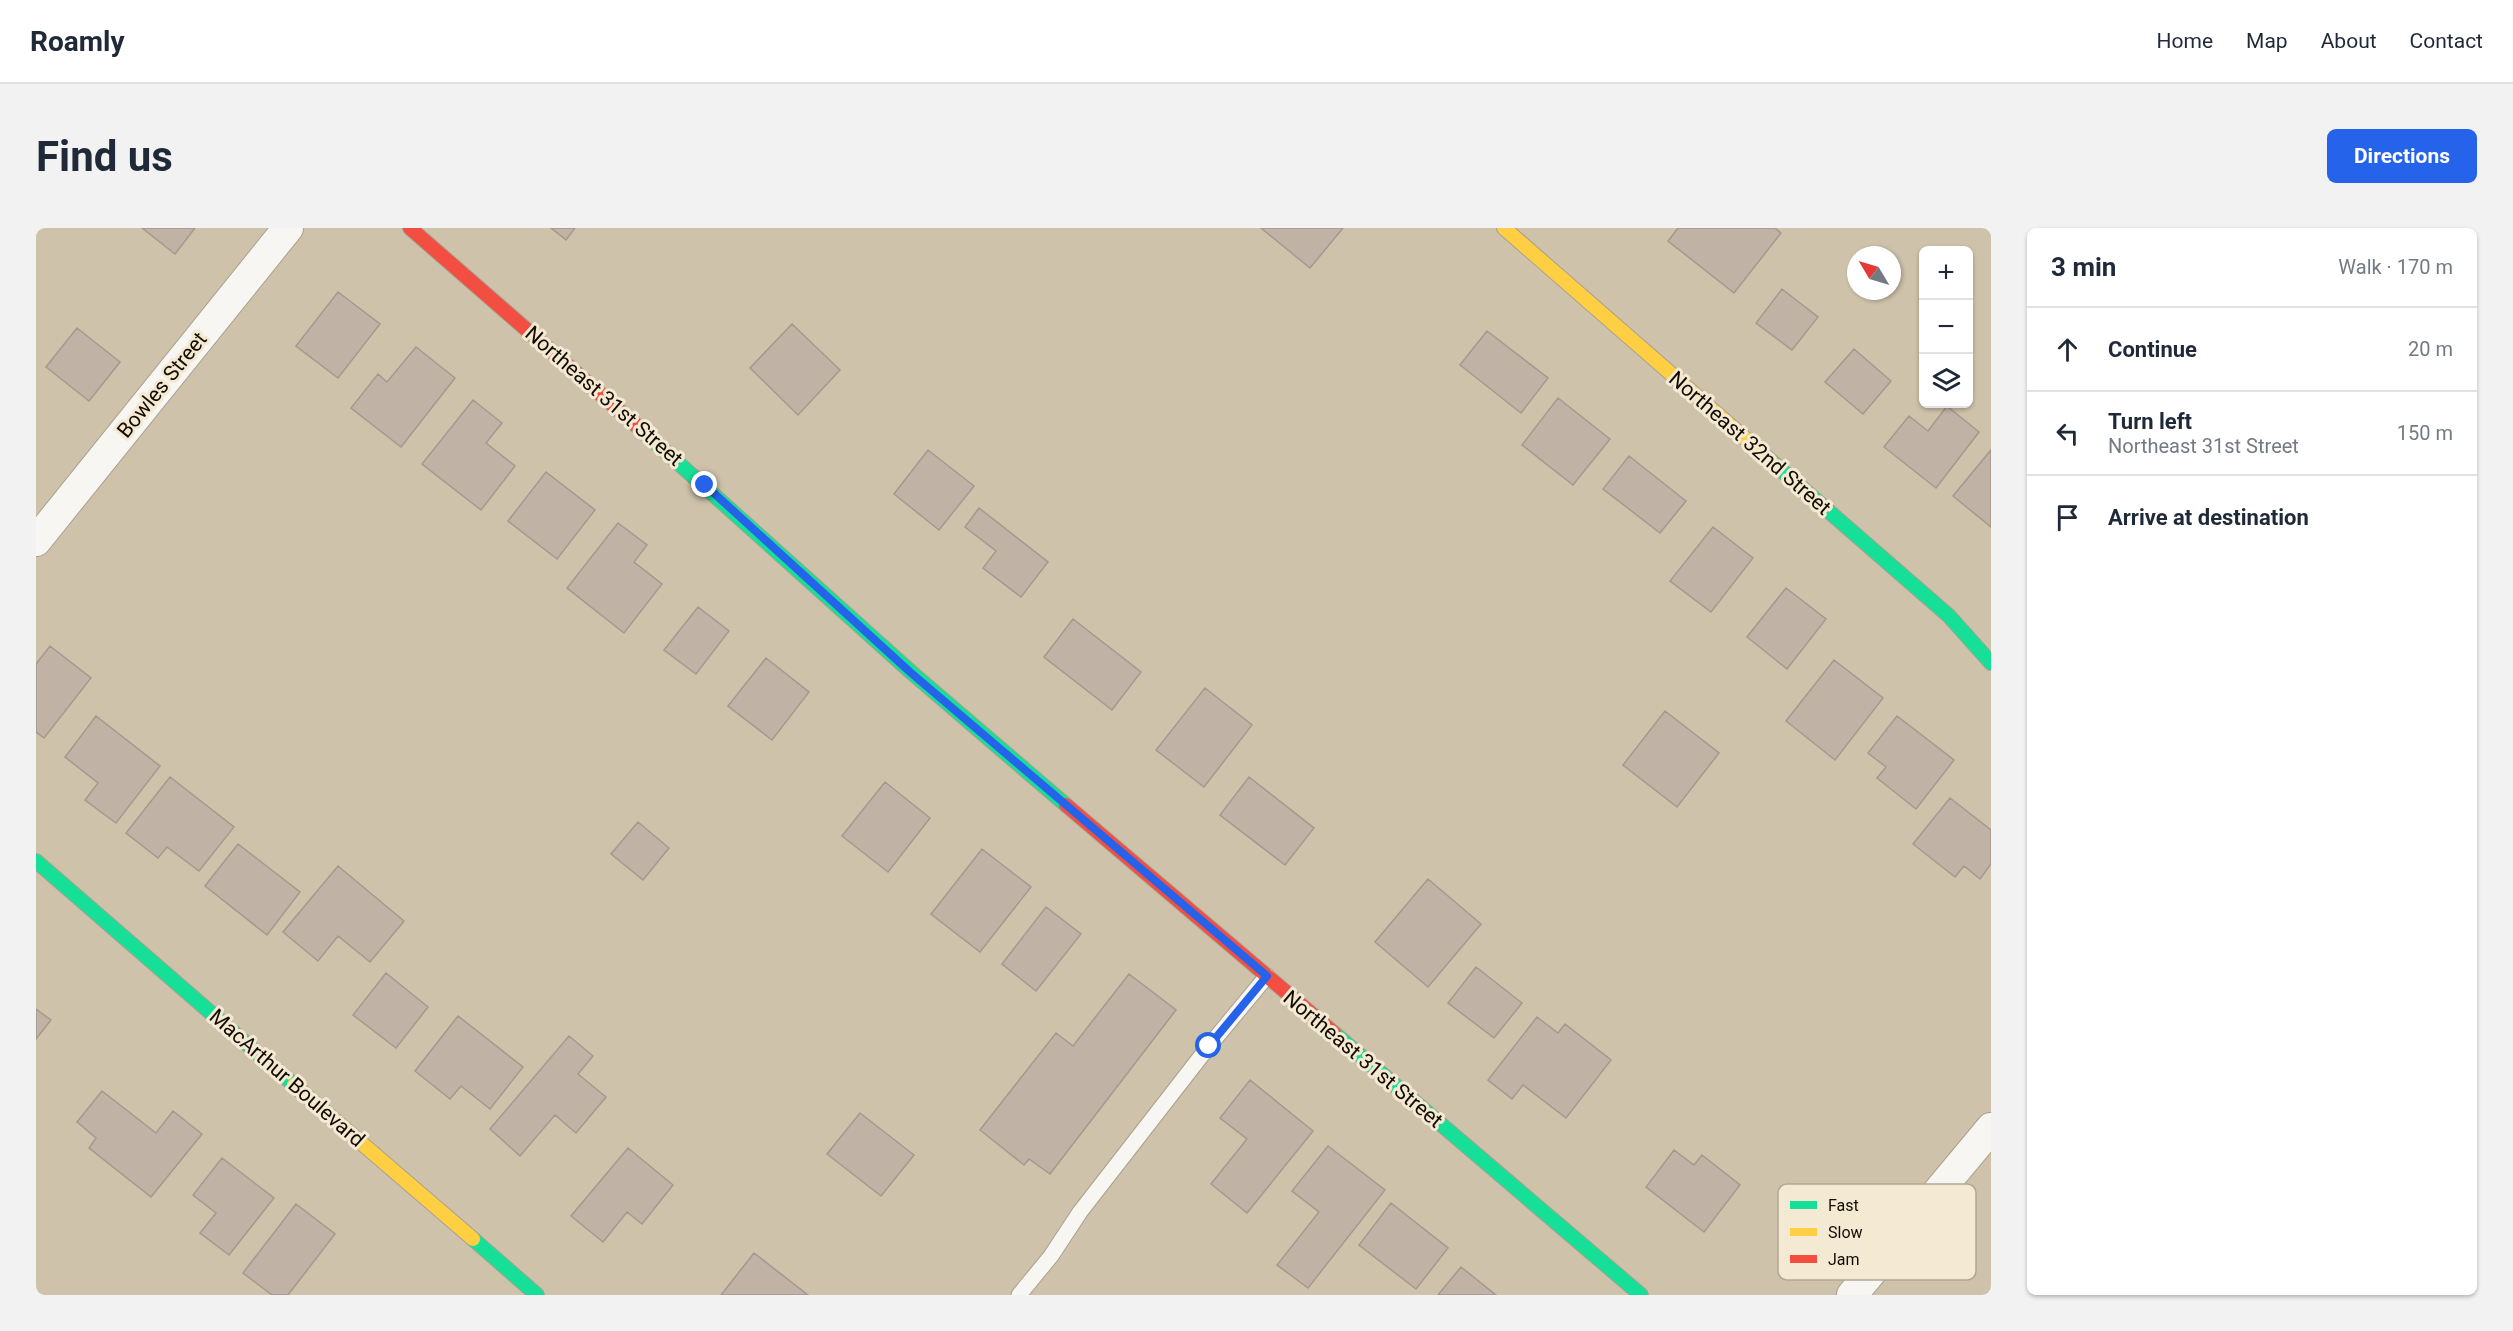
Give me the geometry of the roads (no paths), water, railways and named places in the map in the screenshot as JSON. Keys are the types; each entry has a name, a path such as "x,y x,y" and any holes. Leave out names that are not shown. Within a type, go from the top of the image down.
{"street":[{"name":"Bowles Street","path":"36,541 288,228"},
{"name":"Northeast 31st Street","path":"410,228 705,485 910,672 1641,1295"},
{"name":"Northeast 32nd Street","path":"1504,228 1949,616 1991,663"},
{"name":"MacArthur Boulevard","path":"36,861 537,1295"},
{"path":"1944,1184 1991,1128"},
{"path":"1852,1295 1864,1280"}],"lane":[{"path":"1019,1295 1051,1256 1080,1212 1267,976"}]}
